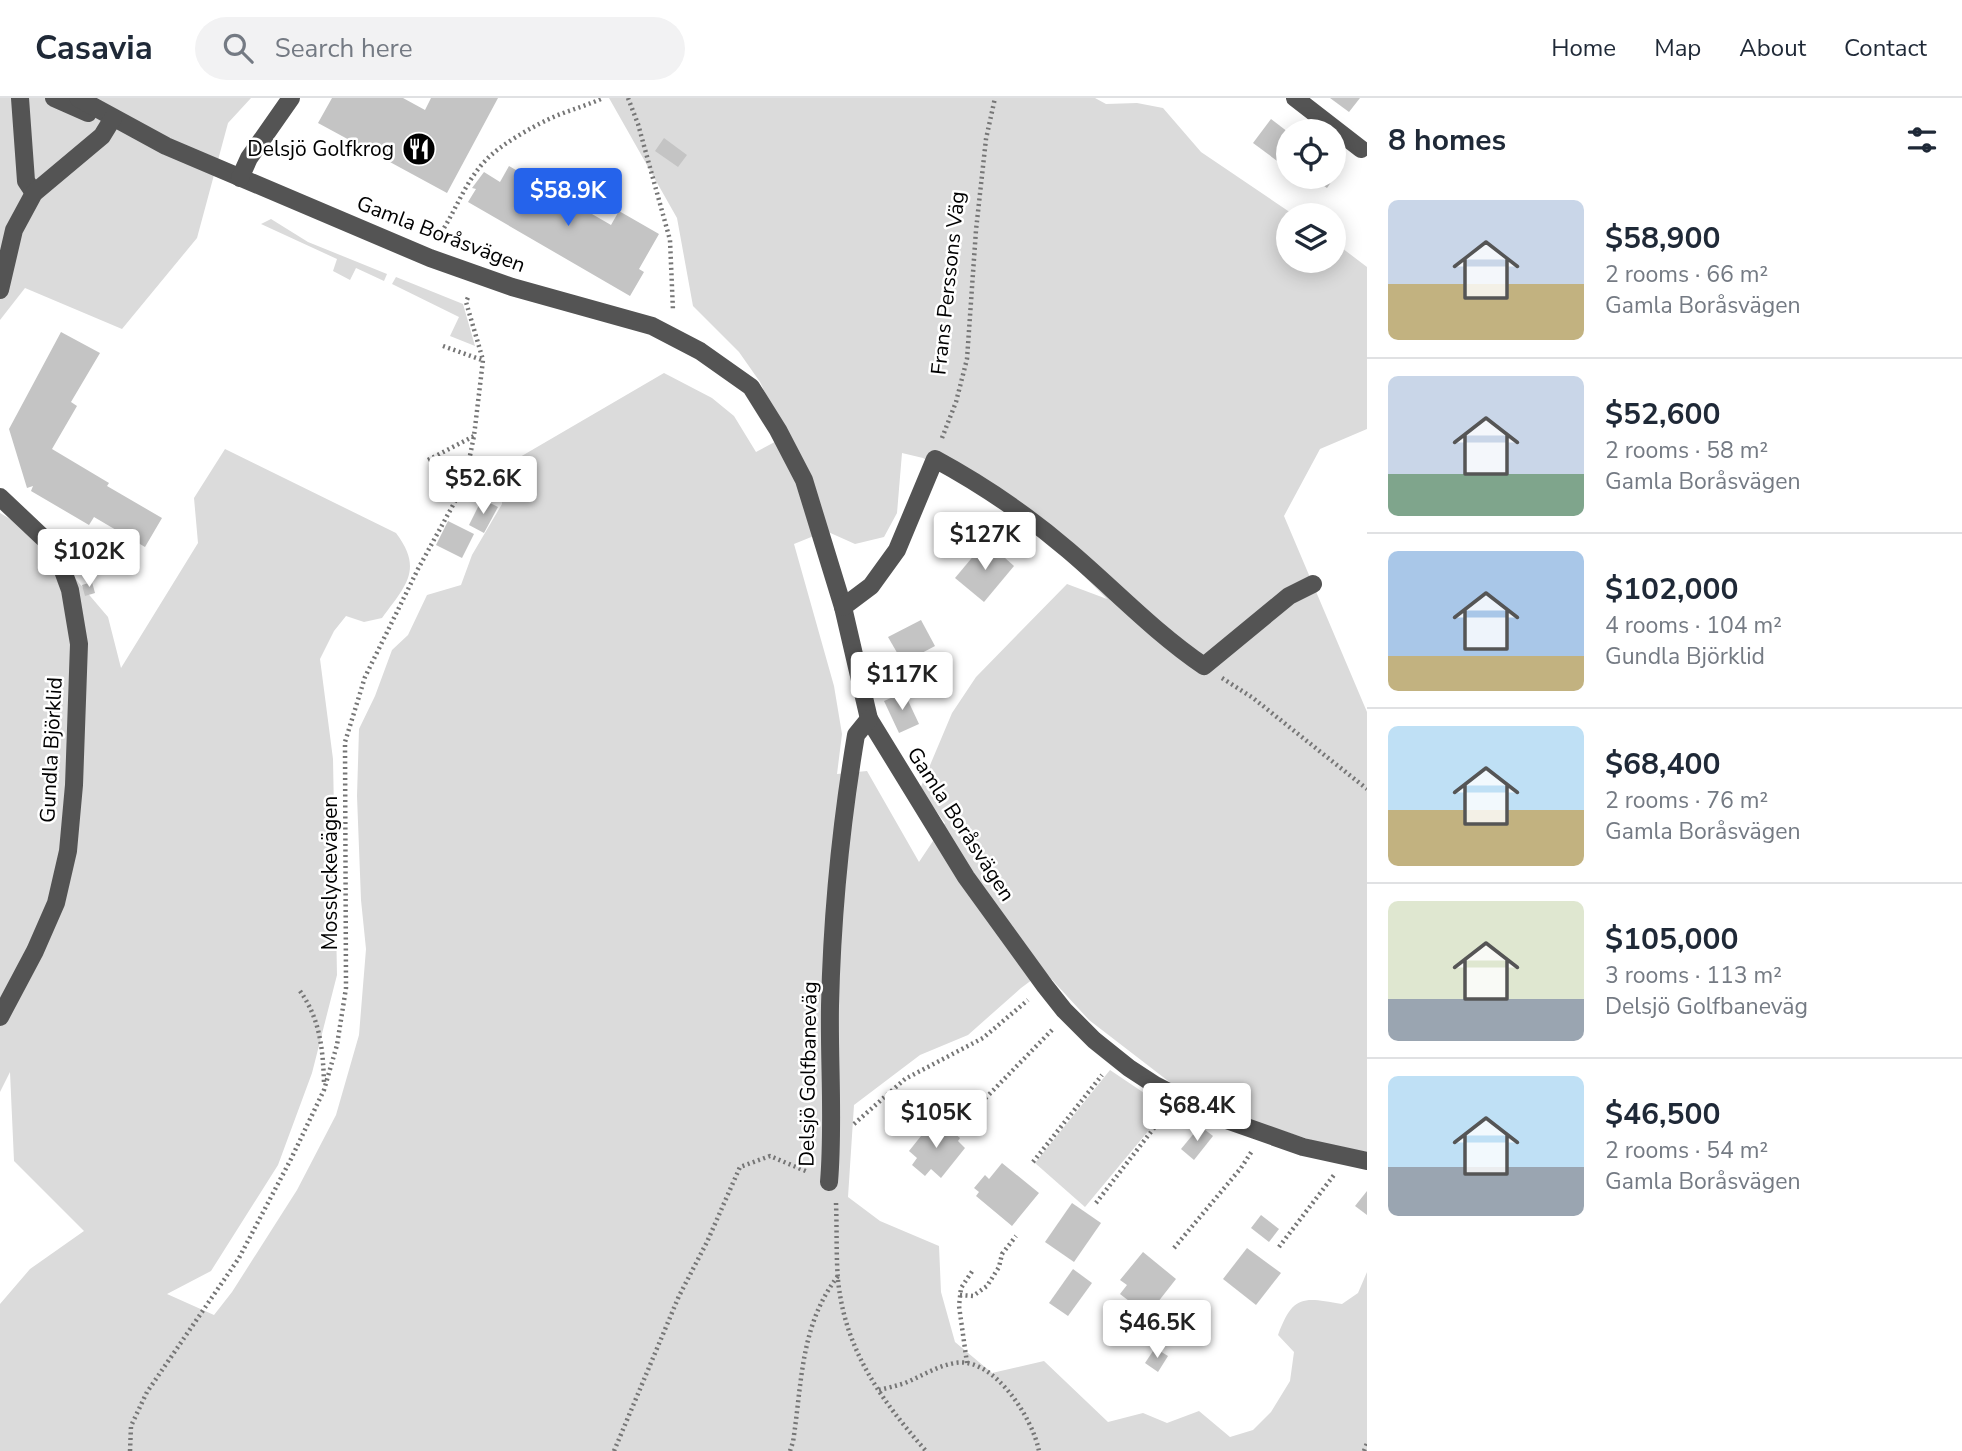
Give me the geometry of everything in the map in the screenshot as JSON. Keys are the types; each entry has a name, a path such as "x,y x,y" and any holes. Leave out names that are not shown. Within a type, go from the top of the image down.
{"street":[{"path":"20,98 26,181 34,193"},
{"path":"0,290 14,230 34,193 102,136 105,114 95,115 54,98"},
{"name":"Gamla Boråsvägen","path":"78,98 166,146 430,258 512,287 652,326 700,351 751,387 804,480 843,607 869,719 966,877 1064,1010 1094,1040 1155,1085 1219,1116 1290,1143 1367,1161"},
{"path":"240,178 249,158 291,98"},
{"path":"1295,98 1361,149"},
{"path":"843,607 871,586 897,550 935,459 1021,511 1070,551 1175,646 1204,666 1289,596 1313,584"},
{"name":"Gundla Björklid","path":"0,497 55,549 70,590 79,644 75,785 68,852 56,903 35,951 0,1017"},
{"name":"Delsjö Golfbaneväg","path":"829,1182 833,1132 830,1008 833,923 856,735 869,719"}],"path":[{"path":"430,258 439,235 448,225 459,196 487,158 547,120 603,98"},
{"path":"628,98 638,124 670,240 674,338"},
{"name":"Frans Perssons Väg","path":"935,459 956,402 967,359 976,230 986,139 995,98"},
{"name":"Mosslyckevägen","path":"130,1451 131,1426 147,1392 239,1258 291,1160 324,1090 337,1045 346,988 345,742 365,677 418,569 458,496 466,475 474,436 483,360 466,302 478,273"},
{"path":"443,346 483,360"},
{"path":"428,460 474,436"},
{"path":"1204,666 1253,698 1367,789"},
{"path":"833,1132 846,1131 905,1079 983,1038 1045,986"},
{"path":"300,991 315,1016 320,1032 324,1090"},
{"path":"970,1114 1059,1022"},
{"path":"1033,1162 1109,1067"},
{"path":"1096,1203 1171,1106"},
{"path":"1174,1248 1241,1168 1257,1143"},
{"path":"614,1451 679,1296 707,1242 740,1167 770,1156 829,1182"},
{"path":"1279,1247 1332,1179 1336,1169"},
{"name":"Delsjö Golfbaneväg","path":"829,1182 836,1192 838,1276 851,1338 864,1370 895,1416 926,1451"},
{"path":"960,1295 973,1296 987,1286 999,1267 1002,1254 1016,1236"},
{"path":"967,1363 959,1306 961,1288 973,1270"},
{"path":"790,1451 815,1311 823,1295 838,1276"},
{"path":"878,1390 904,1383 956,1362 967,1363 981,1369 1008,1389 1024,1414 1037,1440 1039,1451"},
{"path":"1364,1451 1367,1443"}],"shaded area":[{"path":"0,98 251,98 228,123 197,238 122,329 25,288 0,320"},
{"path":"609,98 1095,98 1106,104 1137,103 1163,108 1201,152 1276,203 1276,273 1346,273 1346,251 1367,267 1367,429 1320,449 1284,516 1367,712 1367,1152 1327,1145 1227,1113 1176,1087 1089,1020 1044,971 968,1035 920,1055 854,1105 848,1197 880,1221 939,1246 941,1292 955,1342 992,1373 1044,1361 1108,1422 1143,1413 1167,1423 1199,1411 1230,1437 1253,1430 1271,1412 1290,1381 1294,1352 1278,1335 1289,1312 1294,1306 1308,1300 1342,1304 1358,1293 1367,1272 1367,1451 0,1451 0,1304 30,1269 84,1231 14,1161 10,1072 0,1092 0,513 39,536 108,617 121,668 198,543 194,498 225,449 396,533 409,557 410,568 404,587 382,618 364,622 346,616 334,631 320,659 333,759 337,975 312,1073 278,1165 211,1271 167,1294 214,1315 232,1292 297,1190 336,1115 359,1035 366,949 361,900 357,796 359,729 392,650 408,635 427,595 461,585 472,555 502,504 501,468 664,373 712,398 734,416 756,452 786,436 760,382 739,352 693,306 677,218","holes":["902,453 923,458 1028,526 1068,560 1107,599 1067,584 976,677 952,713 920,789 945,823 919,862 867,771 837,774 842,734 834,686 794,544 826,531 855,544 884,537 897,513"]},
{"path":"271,219 308,242 387,274 384,281 356,268 350,280 333,271 337,259 261,224"},
{"path":"396,277 463,304 475,346 450,336 459,317 392,284"},
{"path":"1110,1070 1150,1097 1150,1112 1159,1118 1085,1207 1035,1163"}],"building":[{"name":"Delsjö Golfkrog","path":"332,98 403,98 425,110 431,98 498,98 447,193 318,123"},
{"path":"1330,98 1360,98 1349,112"},
{"path":"1271,119 1276,123 1276,160 1253,143"},
{"path":"664,138 687,155 678,167 655,151"},
{"path":"509,166 611,225 619,211 659,234 639,269 644,272 630,296 468,202 476,189 472,188 484,172 500,182"},
{"path":"61,332 100,353 71,402 77,406 52,449 109,483 107,486 162,518 145,547 94,517 89,525 31,491 33,486 27,488 9,429"},
{"path":"482,499 498,507 484,533 469,525"},
{"path":"448,521 474,534 462,558 436,545"},
{"path":"986,541 1014,566 984,602 955,578"},
{"path":"92,582 95,593 85,596 82,585"},
{"path":"921,620 935,646 903,663 888,637"},
{"path":"904,692 919,724 899,733 884,701"},
{"path":"933,1121 941,1129 944,1125 960,1138 958,1141 965,1148 941,1178 931,1169 925,1176 912,1165 917,1158 909,1151"},
{"path":"1200,1126 1213,1136 1194,1160 1181,1149"},
{"path":"1002,1163 1039,1193 1012,1226 976,1196 979,1192 974,1188 985,1175 989,1179"},
{"path":"1367,1191 1367,1215 1355,1206"},
{"path":"1072,1203 1101,1223 1074,1262 1045,1242"},
{"path":"1261,1215 1279,1229 1269,1242 1251,1228"},
{"path":"1247,1248 1281,1273 1256,1305 1223,1279"},
{"path":"1143,1252 1176,1279 1154,1307 1149,1303 1142,1311 1120,1294 1127,1285 1120,1280"},
{"path":"1073,1269 1092,1283 1068,1316 1049,1303"},
{"path":"1155,1348 1168,1356 1158,1372 1145,1363"}],"place":[{"name":"Delsjö Golfkrog","path":"419,149"}]}
